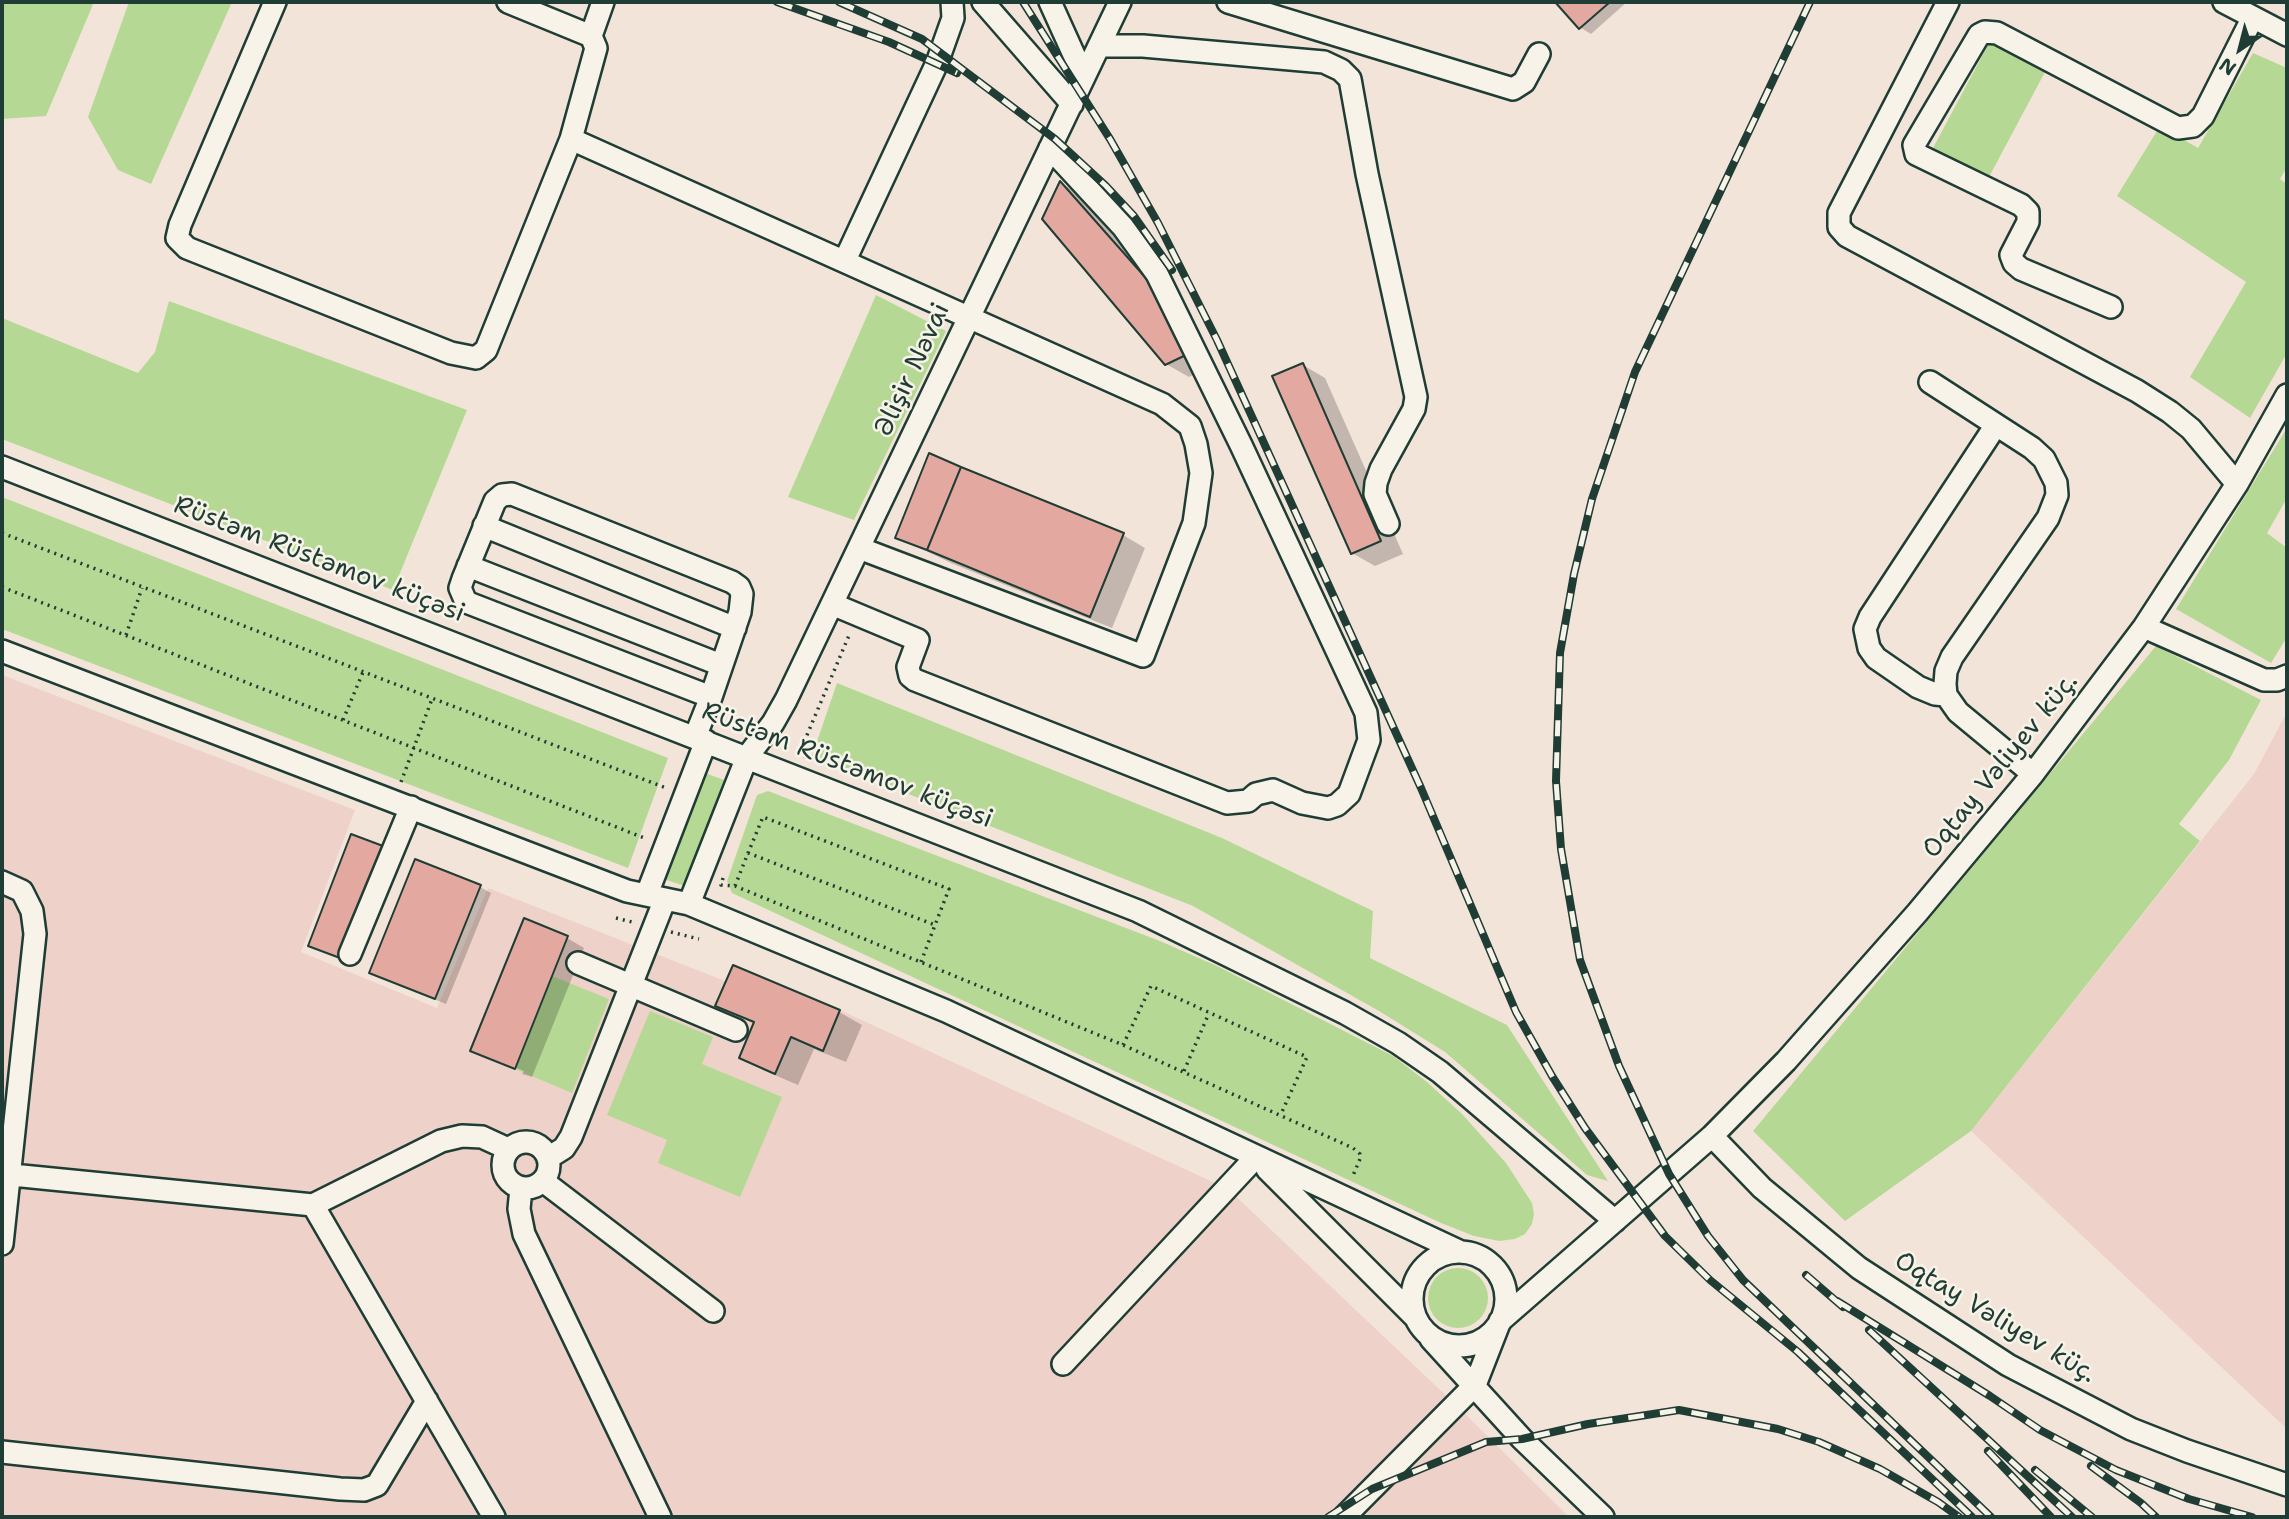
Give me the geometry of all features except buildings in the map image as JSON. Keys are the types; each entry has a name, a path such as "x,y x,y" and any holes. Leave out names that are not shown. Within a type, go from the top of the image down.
{"street":[{"path":"275,2 180,225 177,238 187,248 451,353 476,358 486,350 571,139 596,48 591,36 603,2"},
{"path":"508,2 591,36"},
{"path":"845,260 937,62 953,18 952,2"},
{"path":"984,2 1072,104"},
{"path":"1050,2 1084,77"},
{"name":"Əlişir Nəvai","path":"689,904 747,757 773,723 786,700 1120,2"},
{"path":"1228,2 1513,89 1524,82 1539,54"},
{"path":"1948,2 1839,213 1839,227 1847,236 2137,391 2170,412 2191,429 2237,484"},
{"path":"2224,2 2287,35"},
{"path":"2111,307 2021,269 2014,263 2011,255 2028,222 2028,212 2021,205 1916,154 1914,145 1979,35 1985,32 1997,33 2178,128 2193,126 2203,116 2253,17"},
{"path":"1099,46 1143,46 1324,62 1341,70 1350,79 1367,174 1416,397 1413,410 1376,483 1375,494 1388,524"},
{"path":"571,139 1162,404 1190,426 1201,473 1194,523 1143,656 859,548"},
{"path":"832,604 918,640 908,667 910,676 915,680 1227,803 1248,801 1256,794 1273,790 1302,803 1328,808 1337,805 1349,794 1369,740 1366,713 1360,700 1241,445 1157,274 1123,227 1050,148"},
{"path":"1930,382 2043,459 2052,471 2057,495 2048,518 1952,657 1946,671 1946,695 1958,712 2033,774"},
{"name":"Oqtay Vəliyev küç.","path":"1500,1321 1712,1136 1835,1007 2033,774 2144,627 2237,484 2287,395"},
{"path":"1946,695 1918,687 1876,658 1865,638 1865,629 1870,617 1996,425"},
{"name":"Rüstəm Rüstəmov küçəsi","path":"2,467 1108,898 1345,1013 1398,1043 1440,1072 1615,1221"},
{"path":"548,1158 564,1148 571,1137 630,986 711,697 743,594 732,582 512,494 502,495 495,500 460,588 466,603 711,697"},
{"path":"484,526 734,628"},
{"path":"468,566 721,664"},
{"path":"2144,627 2264,680 2277,680 2287,676"},
{"path":"2,651 627,891 689,904 946,1011 1343,1198 1461,1252 1479,1256 1494,1268 1504,1284 1506,1303 1475,1385 1344,1517"},
{"path":"350,954 411,807"},
{"path":"2,882 22,891 33,911 35,934 5,1175 2,1244"},
{"path":"578,963 736,1030"},
{"path":"5,1175 313,1205 441,1141 462,1136 482,1136 508,1149"},
{"name":"Oqtay Vəliyev küç.","path":"1712,1136 1762,1188 1859,1268 2008,1365 2131,1429 2287,1485"},
{"path":"531,1142 544,1151 548,1158 549,1166 543,1181 529,1189 513,1185 503,1172 504,1156 514,1144 531,1142"},
{"path":"1256,1157 1420,1325 1522,1439 1603,1517"},
{"path":"1063,1364 1256,1157"},
{"path":"543,1181 713,1311"},
{"path":"520,1188 519,1209 524,1234 660,1517"},
{"path":"313,1205 494,1517"},
{"path":"1461,1252 1442,1255 1426,1265 1415,1280 1411,1298 1420,1325 1440,1342 1457,1346 1474,1344 1490,1335 1500,1321"},
{"path":"2,1452 364,1490 377,1485 427,1401"}],"path":[{"path":"2,533 666,789"},
{"path":"2,587 647,839"},
{"path":"125,635 142,587"},
{"path":"808,758 799,754 858,615"},
{"path":"343,720 363,672"},
{"path":"401,782 432,698"},
{"path":"735,886 763,817 948,889 921,962"},
{"path":"748,853 935,925"},
{"path":"725,872 721,885 735,886 1123,1045 1353,1148 1360,1154 1360,1159 1343,1198"},
{"path":"1123,1045 1151,986 1307,1057 1280,1115"},
{"path":"1184,1071 1209,1013"}],"shaded area":[{"path":"2,675 355,810 301,952 437,1008 488,888 725,981 733,965 840,1010 1228,1189 1456,1405 1569,1517 2,1517"},
{"path":"2287,712 2287,1429 1971,1131 2254,774"}],"green space":[{"path":"2,2 94,2 46,116 2,119"},
{"path":"129,2 232,2 151,184 118,170 88,117"},
{"path":"1989,43 2045,72 1989,177 1933,148"},
{"path":"2253,53 2287,68 2287,167 2280,179 2287,184 2287,353 2250,418 2190,377 2246,282 2117,196 2160,126 2198,148"},
{"path":"876,295 946,331 854,520 788,497"},
{"path":"169,301 467,410 393,590 2,439 2,318 138,373 155,352"},
{"path":"2287,428 2287,498 2267,533 2287,548 2287,637 2271,663 2176,609"},
{"path":"2,497 668,758 628,868 2,629"},
{"path":"2156,646 2261,700 2229,760 2179,824 2200,841 1971,1131 1845,1221 1753,1131"},
{"path":"837,683 1222,838 1373,911 1370,958 1507,1025 1608,1181 1587,1175 1445,1052 1379,1011 1193,906 812,756"},
{"path":"702,772 727,781 685,886 660,878"},
{"path":"768,791 1160,941 1217,966 1393,1056 1462,1114 1506,1163 1532,1203 1532,1224 1525,1234 1515,1239 1499,1241 1474,1236 1441,1223 732,893 727,881 757,795"},
{"path":"552,976 609,999 572,1093 515,1069"},
{"path":"650,1011 713,1037 702,1064 782,1097 740,1197 658,1163 667,1140 607,1115"},
{"path":"1458,1268 1475,1273 1483,1281 1488,1298 1483,1315 1475,1323 1458,1328 1441,1323 1433,1315 1428,1298 1433,1281 1441,1273"}],"railway":[{"path":"777,2 889,42 957,73"},
{"path":"839,2 922,39 1055,139 1134,216 1172,270"},
{"path":"1023,2 1110,139 1158,223 1217,340 1421,788 1516,1012 1552,1076 1585,1128 1665,1236 1710,1280 1798,1352 1972,1517"},
{"path":"1810,2 1635,372 1592,499 1574,574 1560,653 1556,781 1561,849 1580,960 1619,1066 1669,1174 1708,1236 1743,1280 1991,1517"},
{"path":"1806,1275 1843,1307"},
{"path":"1837,1301 2040,1430 2116,1470 2189,1499 2252,1517"},
{"path":"1869,1330 2072,1517"},
{"path":"1328,1517 1372,1489 1486,1442 1522,1439 1588,1424 1679,1410 1778,1429 1819,1442 1880,1469 1959,1517"},
{"path":"1988,1451 2051,1517"},
{"path":"2091,1466 2156,1517"},
{"path":"2035,1470 2092,1517"}]}
